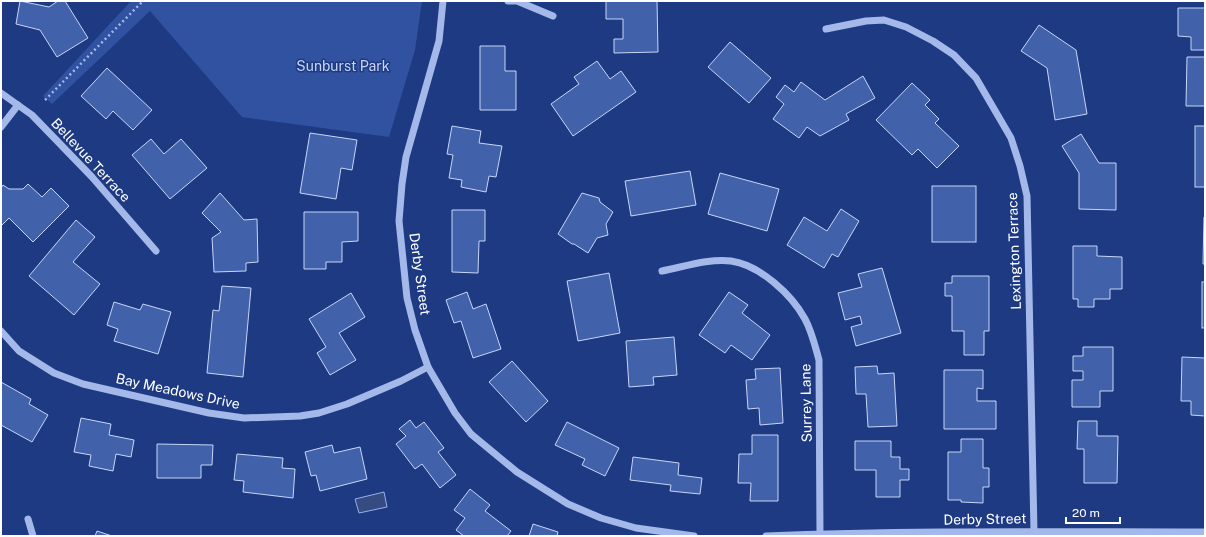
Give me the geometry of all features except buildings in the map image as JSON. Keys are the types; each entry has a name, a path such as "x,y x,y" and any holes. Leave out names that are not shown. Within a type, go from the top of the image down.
{"street":[{"name":"Derby Street","path":"443,1 439,41 406,157 402,184 400,221 407,298 415,330 428,367 455,413 471,434 517,472 568,504 601,518 636,528 694,536"},
{"path":"508,1 517,1 553,16"},
{"name":"Lexington Terrace","path":"826,29 866,21 884,20 906,26 933,41 954,55 976,78 1012,138 1027,196 1034,532"},
{"name":"Bellevue Terrace","path":"1,94 32,115 89,174 156,251"},
{"path":"1,127 18,105"},
{"name":"Surrey Lane","path":"662,271 711,261 736,262 753,268 775,282 791,298 806,320 819,360 820,535"},
{"name":"Bay Meadows Drive","path":"1,332 20,351 54,373 83,384 209,413 244,418 300,416 319,413 347,404 401,381 428,367"},
{"path":"28,519 33,536"},
{"name":"Derby Street","path":"766,536 1034,532 1205,532"}],"path":[{"path":"45,100 144,1"}],"green space":[{"name":"Sunburst Park","path":"131,1 422,1 415,50 389,137 242,117 150,11 52,104 43,96"}],"shaded area":[{"path":"384,492 387,507 359,513 355,499"}]}
